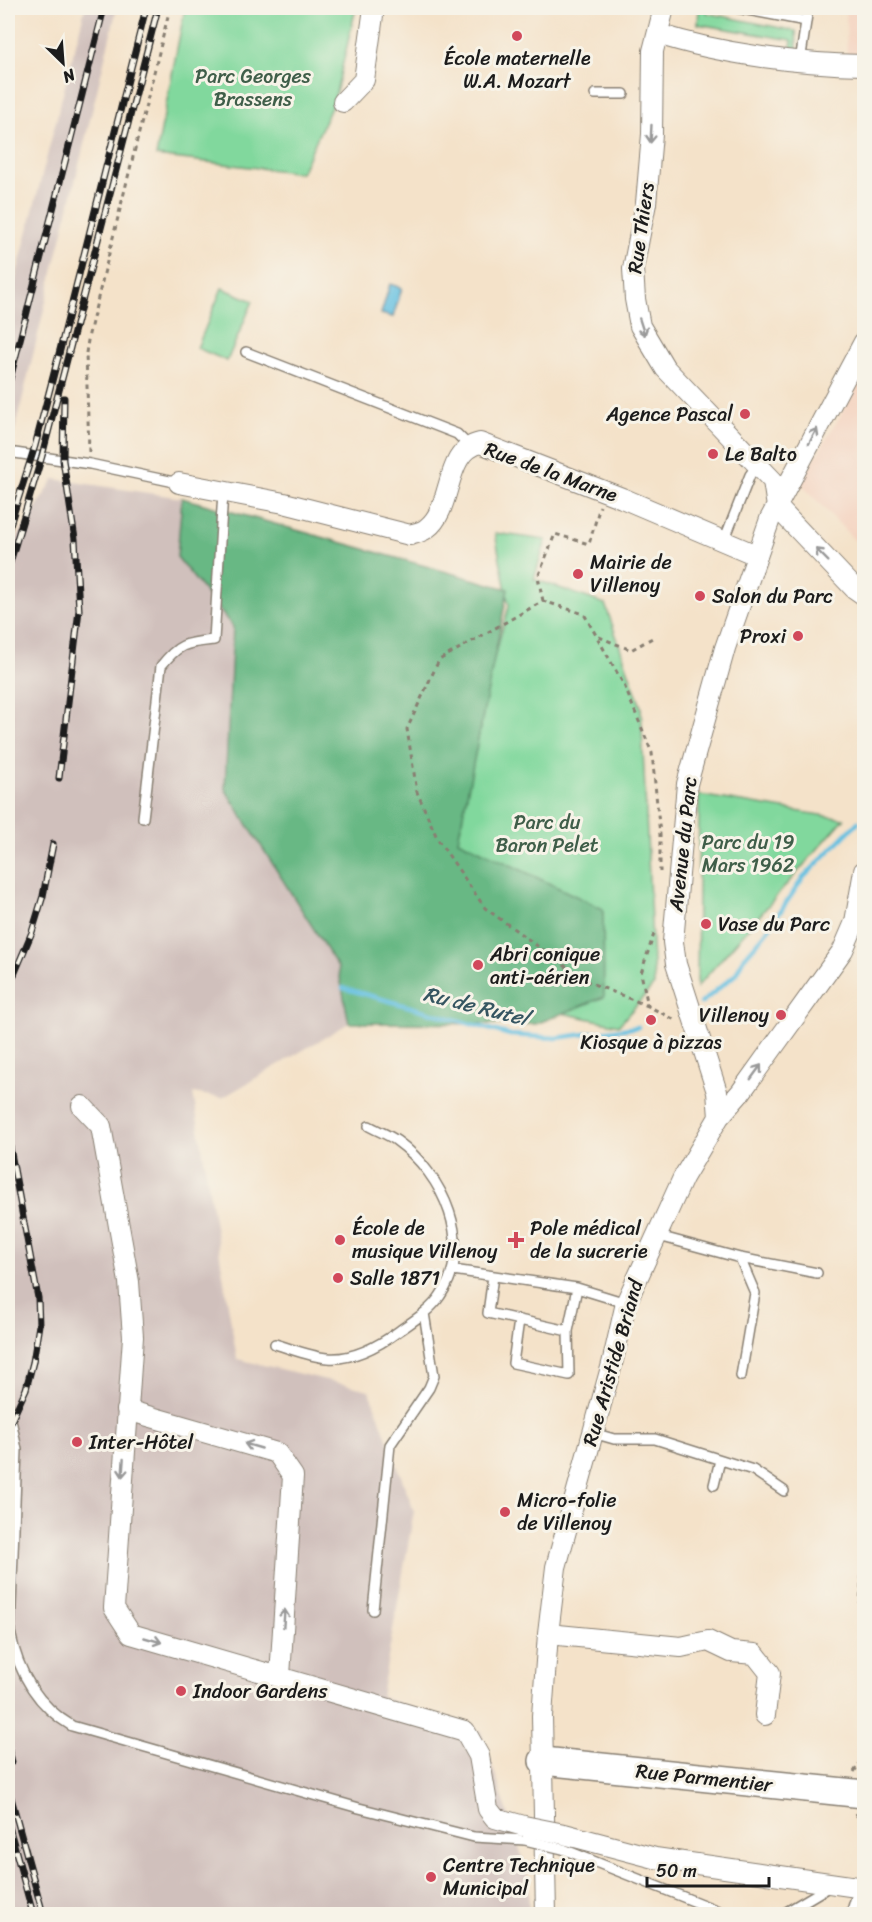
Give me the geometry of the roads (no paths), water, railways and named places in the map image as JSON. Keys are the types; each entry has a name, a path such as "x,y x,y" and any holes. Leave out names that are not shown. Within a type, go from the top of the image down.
{"street":[{"path":"343,102 364,81 374,8"},
{"name":"Rue Thiers","path":"664,8 653,51 648,94 646,203 633,269 634,299 640,326 665,368 773,481 777,507"},
{"path":"658,34 687,43 800,62 864,65"},
{"name":"Avenue du Parc","path":"719,1117 717,1092 676,964 674,942 687,784 725,648 756,555 777,507 864,342"},
{"name":"Rue de la Marne","path":"179,483 294,505 410,535 427,529 438,515 458,460 469,446 480,443 756,555"},
{"path":"777,507 864,595"},
{"name":"Rue Aristide Briand","path":"546,1914 542,1716 556,1567 626,1304 655,1235 683,1178 719,1117 741,1092 829,972 860,924 864,871"},
{"path":"82,1106 101,1126 129,1282 133,1337 114,1608 130,1634 465,1731 478,1756 488,1809 495,1818 525,1833 654,1858 862,1887"},
{"path":"127,1410 277,1453 293,1476 280,1676"},
{"path":"548,1634 681,1647 708,1641 731,1652 755,1654 770,1673 765,1715"},
{"name":"Rue Parmentier","path":"543,1761 863,1794"}],"lane":[{"path":"737,8 806,21"},
{"path":"800,62 808,8"},
{"path":"595,94 624,94"},
{"path":"246,352 457,434 469,446"},
{"path":"8,452 90,465 179,483"},
{"path":"723,543 750,475 758,464"},
{"path":"143,818 161,666 175,649 189,643 214,640 224,492"},
{"path":"275,1344 328,1358 353,1355 384,1342 424,1313 440,1296 453,1270 457,1252 456,1232 444,1199 425,1169 398,1141 369,1126"},
{"path":"655,1235 740,1258 817,1273"},
{"path":"740,1258 755,1293 741,1376"},
{"path":"453,1270 577,1288 626,1304"},
{"path":"493,1276 488,1313 568,1331"},
{"path":"519,1320 513,1363 569,1375 568,1331 577,1288"},
{"path":"373,1610 390,1445 429,1388 434,1376 424,1313"},
{"path":"8,1404 17,1450 10,1632 13,1649 28,1683 43,1706 54,1716 72,1726 359,1808 474,1837 525,1833"},
{"path":"593,1433 614,1439 655,1439 753,1470 784,1491"},
{"path":"714,1485 720,1460"},
{"path":"563,1842 726,1914"},
{"path":"783,1914 834,1883"},
{"path":"851,1914 862,1887"}],"water":[{"path":"390,284 402,288 393,317 381,314"}],"waterway":[{"name":"Ru de Rutel","path":"701,1003 736,974 743,959 765,934 803,878 858,822"},
{"name":"Ru de Rutel","path":"343,988 510,1035 556,1038 638,1027"}],"railway":[{"path":"8,387 104,8"},
{"path":"8,531 35,446 146,8"},
{"path":"8,569 42,456 158,8"},
{"path":"59,778 79,610 75,539 63,460 64,398"},
{"path":"8,989 32,932 43,896 53,844"},
{"path":"8,1137 38,1298 39,1325 26,1389 8,1428"},
{"path":"8,1747 12,1762"},
{"path":"8,1787 43,1914"},
{"path":"8,1823 33,1914"}],"place":[{"name":"École maternelle W.A. Mozart","path":"517,36"},
{"name":"Agence Pascal","path":"745,414"},
{"name":"Le Balto","path":"713,454"},
{"name":"Mairie de Villenoy","path":"578,574"},
{"name":"Salon du Parc","path":"700,596"},
{"name":"Proxi","path":"798,636"},
{"name":"Vase du Parc","path":"706,924"},
{"name":"Abri conique anti-aérien","path":"478,965"},
{"name":"Villenoy","path":"781,1015"},
{"name":"Kiosque à pizzas","path":"651,1020"},
{"name":"École de musique Villenoy","path":"340,1240"},
{"name":"Pole médical de la sucrerie","path":"516,1240"},
{"name":"Salle 1871","path":"338,1278"},
{"name":"Inter-Hôtel","path":"77,1442"},
{"name":"Micro-folie de Villenoy","path":"505,1512"},
{"name":"Indoor Gardens","path":"181,1691"},
{"name":"Centre Technique Municipal","path":"431,1877"}],"park label":[{"name":"Parc Georges Brassens","path":"253,88"},
{"name":"Parc du Baron Pelet","path":"547,834"},
{"name":"Parc du 19 Mars 1962","path":"748,854"}]}
